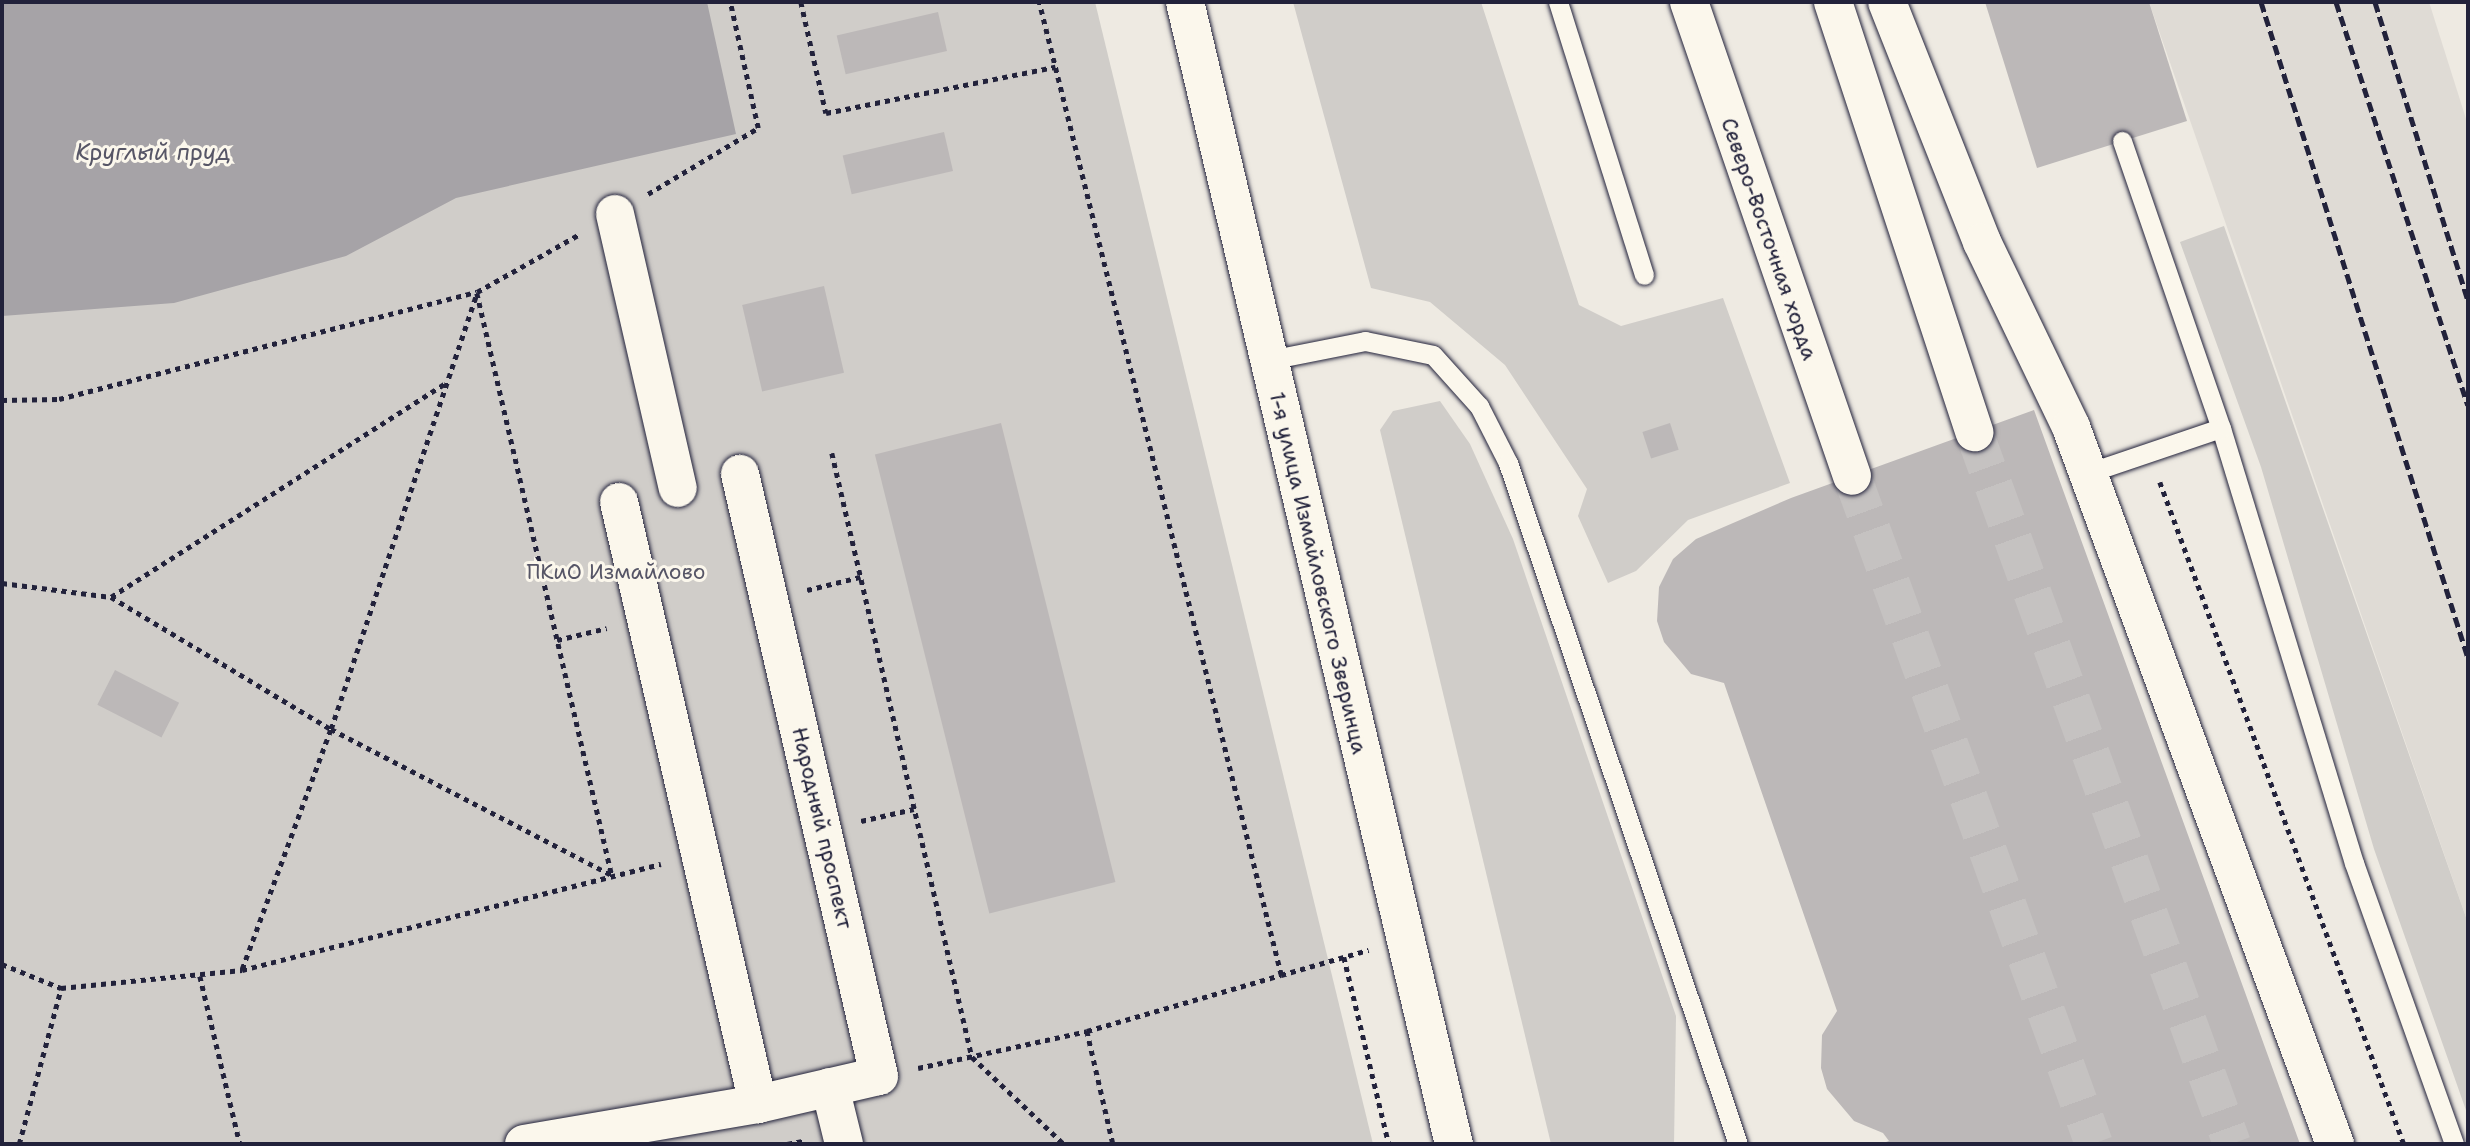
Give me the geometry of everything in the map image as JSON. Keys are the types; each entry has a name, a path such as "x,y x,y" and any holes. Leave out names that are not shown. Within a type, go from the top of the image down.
{"street":[{"name":"1-я улица Измайловского Зверинца","path":"1185,2 1454,1144"},
{"name":"Северо-Восточная хорда","path":"1689,2 1852,476"},
{"path":"1833,2 1974,432"},
{"path":"1887,2 1982,242 2088,473 2335,1144"},
{"path":"615,214 678,488"},
{"name":"Народный проспект","path":"740,474 879,1076"},
{"path":"619,502 758,1104"},
{"path":"524,1144 758,1104 879,1076"},
{"path":"830,1087 844,1144"}],"lane":[{"path":"1558,2 1644,275"},
{"path":"2122,141 2221,428 2354,863 2454,1144"},
{"path":"1269,360 1365,341 1433,355 1479,406 1508,463 1738,1144"},
{"path":"2088,473 2221,428"}],"path":[{"path":"730,2 758,128"},
{"path":"801,2 826,113 1055,67"},
{"path":"1039,2 1281,975"},
{"path":"242,970 331,729 477,292"},
{"path":"2,400 59,399 477,292"},
{"path":"477,292 612,876"},
{"path":"111,597 447,383"},
{"path":"2149,452 2404,1144"},
{"path":"832,453 972,1057 1064,1144"},
{"path":"769,598 860,577"},
{"path":"2,583 111,597 331,729 612,876"},
{"path":"557,640 646,619"},
{"path":"822,830 914,808"},
{"path":"2,964 61,988 242,970 700,855"},
{"path":"1344,957 1388,1144"},
{"path":"879,1076 1087,1031 1331,960"},
{"path":"200,976 240,1144"},
{"path":"19,1144 61,988"},
{"path":"1087,1031 1113,1144"}],"shaded area":[{"path":"2149,2 2429,2 2468,125 2468,923"}],"green space":[{"name":"ПКиО Измайлово","path":"2,2 1095,2 1373,1144 2,1144"},
{"path":"1293,2 1481,2 1579,305 1621,326 1723,298 1790,483 1688,520 1636,571 1608,583 1578,516 1587,489 1505,365 1430,302 1371,288"},
{"path":"2224,226 2468,923 2468,1116 2374,849 2261,467 2180,242"},
{"path":"1440,401 1470,444 1513,539 1676,1016 1674,1144 1551,1144 1380,430 1393,411"}],"water":[{"name":"Круглый пруд","path":"2,2 707,2 736,134 456,198 346,256 174,303 2,316"}],"building":[{"path":"1985,2 2149,2 2187,121 2037,168"},
{"path":"938,12 947,51 846,74 837,35"},
{"path":"944,132 953,171 852,194 843,155"},
{"path":"824,286 844,373 762,392 742,305"},
{"path":"2034,410 2300,1144 1880,1144 1889,1141 1883,1133 1854,1121 1827,1089 1821,1068 1822,1035 1837,1011 1724,683 1691,674 1664,642 1657,621 1659,587 1673,559 1696,539 1791,498"},
{"path":"1001,423 1115,882 989,913 875,454"},
{"path":"1670,423 1679,450 1651,459 1642,432"},
{"path":"115,670 179,703 161,737 97,705"}],"tunnel":[{"path":"1974,432 2232,1144"},
{"path":"1852,476 2094,1144"}],"railway":[{"path":"2261,2 2468,658"},
{"path":"2336,2 2468,405"},
{"path":"2375,2 2468,300"}]}
